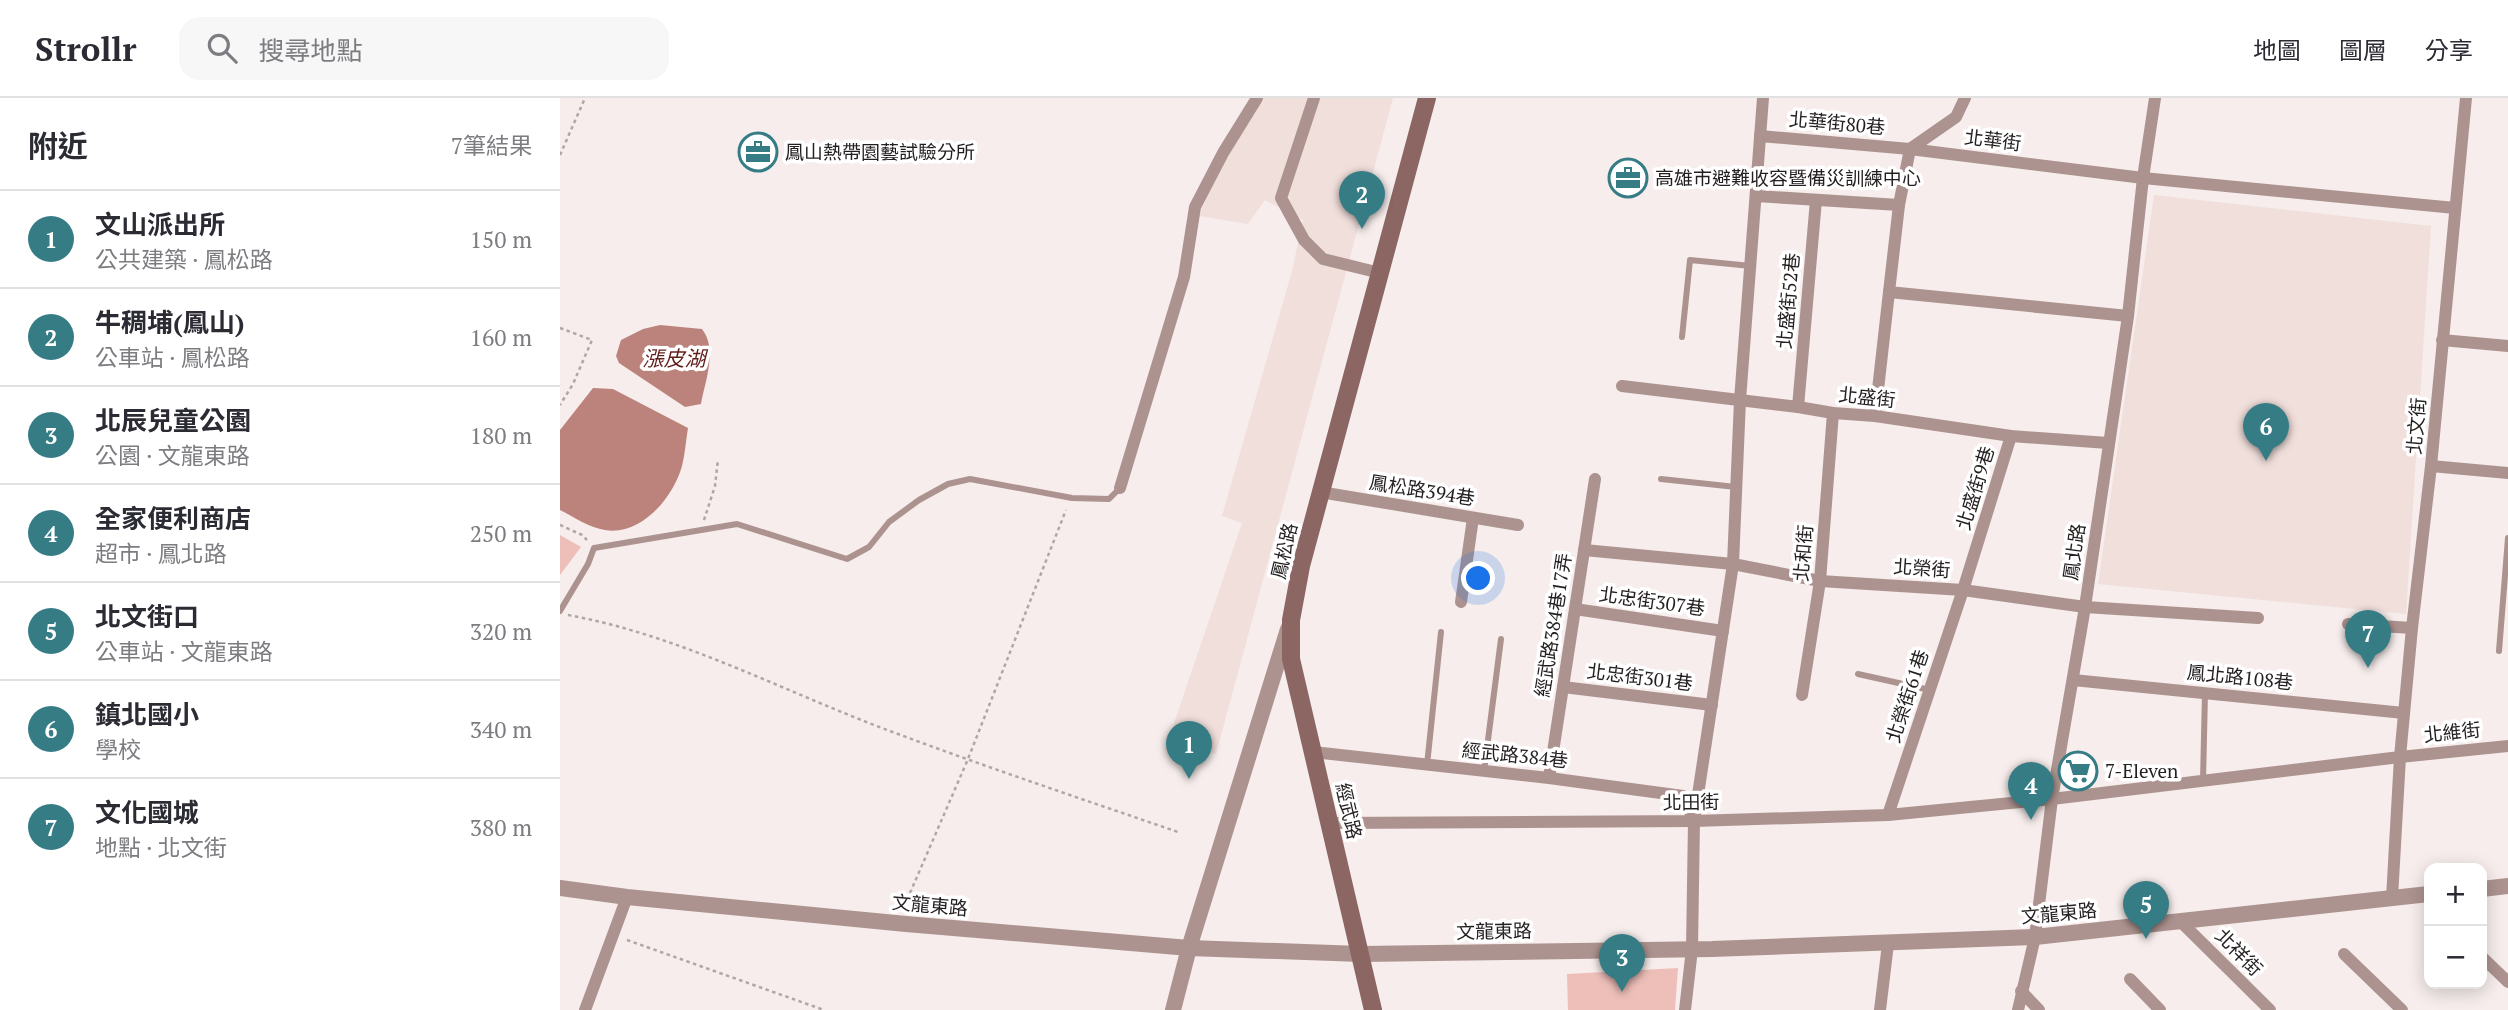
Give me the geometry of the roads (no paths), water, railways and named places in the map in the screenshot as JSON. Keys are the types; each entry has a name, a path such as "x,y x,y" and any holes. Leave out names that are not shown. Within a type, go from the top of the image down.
{"main road":[{"name":"鳳松路","path":"1291,620 1301,566 1320,492 1427,98"},
{"name":"經武路","path":"1291,620 1291,659 1373,1010"}],"street":[{"path":"1120,488 1184,277 1195,207 1223,153 1257,98"},
{"path":"1314,98 1281,198 1304,240 1323,259 1380,273"},
{"path":"1685,1010 1692,949 1694,821 1733,564 1740,400 1763,98"},
{"path":"1875,416 1899,205 1910,149 1956,117 1965,98"},
{"name":"鳳北路","path":"2018,1010 2035,937 2052,799 2085,607 2128,316 2155,98"},
{"name":"北文街","path":"2392,898 2404,713 2466,98"},
{"name":"北華街80巷","path":"1760,136 1910,149"},
{"name":"北華街","path":"1910,149 2143,178 2455,208"},
{"path":"1756,196 1899,205"},
{"name":"北盛街52巷","path":"1798,407 1816,200"},
{"path":"1889,292 2128,316"},
{"path":"2442,340 2508,346"},
{"name":"北盛街","path":"1622,386 1875,416 2011,436 2109,443"},
{"name":"北和街","path":"1802,695 1820,581 1833,413"},
{"name":"北盛街9巷","path":"1963,590 2011,436"},
{"path":"2431,466 2508,473"},
{"name":"經武路384巷17弄","path":"1549,778 1595,479"},
{"name":"鳳松路394巷","path":"1320,492 1518,525"},
{"path":"1461,603 1473,518"},
{"name":"北榮街","path":"1584,550 1733,564 1820,581 1963,590 2085,607 2258,618"},
{"name":"北榮街61巷","path":"1888,815 1963,590"},
{"name":"北忠街307巷","path":"1575,609 1723,631"},
{"name":"鳳松路","path":"1173,1010 1189,948 1291,620"},
{"path":"2348,624 2412,628"},
{"name":"鳳北路108巷","path":"2073,680 2404,713"},
{"name":"北忠街301巷","path":"1563,687 1712,705"},
{"name":"北維街","path":"2400,757 2508,746"},
{"name":"經武路384巷","path":"1314,752 1683,796 1694,821"},
{"path":"2052,799 2400,757"},
{"name":"北田街","path":"1330,823 1694,821 1888,815 2052,799"},
{"path":"2487,888 2508,886"},
{"name":"文龍東路","path":"560,888 919,926 1189,948 1361,954 1692,949 2035,937 2392,898 2424,899"},
{"path":"585,1010 627,897"},
{"name":"北祥街","path":"2180,921 2270,1010"},
{"path":"1880,1010 1888,943"},
{"path":"2344,954 2402,1010"},
{"path":"2487,962 2508,982"},
{"path":"2130,979 2160,1010"},
{"path":"2021,991 2039,1010"}],"lane":[{"path":"1682,337 1690,260 1751,266"},
{"path":"560,612 588,564 594,548 737,524 847,559 869,547 889,522 909,507 948,484 970,479 1072,498 1109,499 1120,488"},
{"path":"1661,479 1736,487"},
{"path":"2499,651 2508,538"},
{"path":"1427,765 1441,632"},
{"path":"1484,771 1501,639"},
{"path":"1858,674 1930,690"},
{"path":"2203,781 2205,693"}],"water":[{"name":"漲皮湖","path":"660,325 702,329 707,337 710,356 701,404 685,407 619,363 616,356 621,340 643,329"},
{"path":"593,388 613,389 688,428 678,478 663,502 643,521 618,530 594,527 560,510 560,430"}],"place":[{"name":"鳳山熱帶園藝試驗分所","path":"758,152"},
{"name":"高雄市避難收容暨備災訓練中心","path":"1628,178"},
{"name":"牛稠埔(鳳山)","path":"1362,229"},
{"name":"鎮北國小","path":"2266,461"},
{"name":"文化國城","path":"2368,668"},
{"name":"7-Eleven","path":"2078,771"},
{"name":"文山派出所","path":"1189,779"},
{"name":"全家便利商店","path":"2031,820"},
{"name":"北文街口","path":"2146,939"},
{"name":"北辰兒童公園","path":"1622,992"}]}
